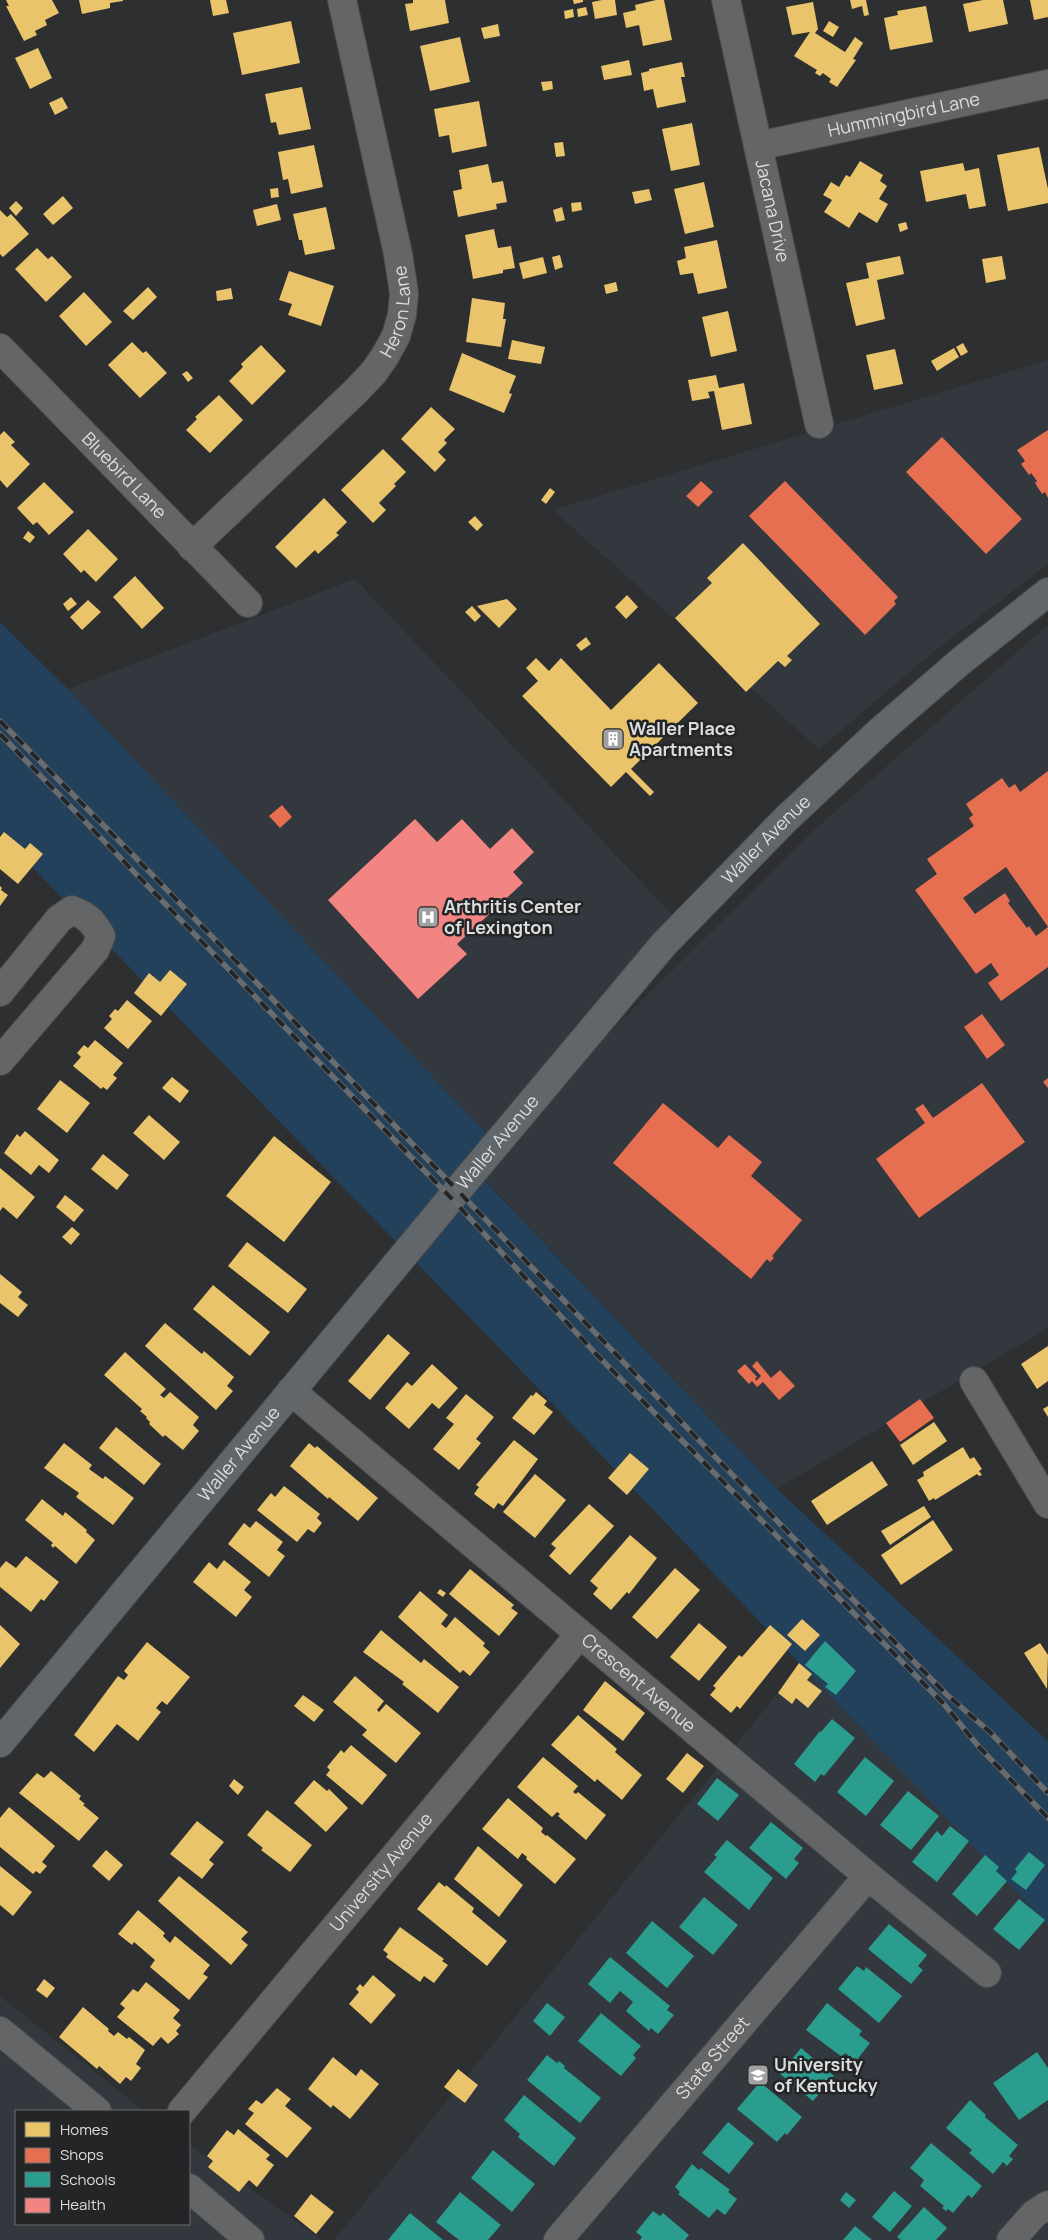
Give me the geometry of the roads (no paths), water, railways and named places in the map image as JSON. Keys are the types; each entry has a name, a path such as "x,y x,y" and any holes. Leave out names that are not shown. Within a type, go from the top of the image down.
{"main road":[{"name":"Waller Avenue","path":"0,1743 664,944 786,819 881,730 961,661 1048,592"}],"street":[{"name":"Heron Lane","path":"192,547 374,372 396,336 402,315 404,293 398,254 342,0"},
{"name":"Jacana Drive","path":"726,0 819,424"},
{"name":"Hummingbird Lane","path":"758,146 1048,84"},
{"name":"Bluebird Lane","path":"0,348 248,603"},
{"path":"0,992 59,919 72,910 86,915 93,922 101,936 95,950 0,1061"},
{"path":"974,1381 1048,1504"},
{"name":"Crescent Avenue","path":"291,1391 868,1876 987,1973"},
{"name":"University Avenue","path":"183,2110 580,1634"},
{"name":"State Street","path":"558,2240 868,1876"},
{"path":"0,2030 96,2110"},
{"path":"190,2189 250,2240"},
{"path":"1011,2240 1034,2214 1048,2205"}],"railway":[{"path":"0,721 136,858 870,1617 947,1695 990,1732 1048,1793"},
{"path":"0,734 451,1198 597,1355 943,1703 979,1747 1048,1818"}],"place":[{"name":"Waller Place Apartments","path":"613,739"},
{"name":"Arthritis Center of Lexington","path":"428,917"},
{"name":"University of Kentucky","path":"758,2075"}]}
